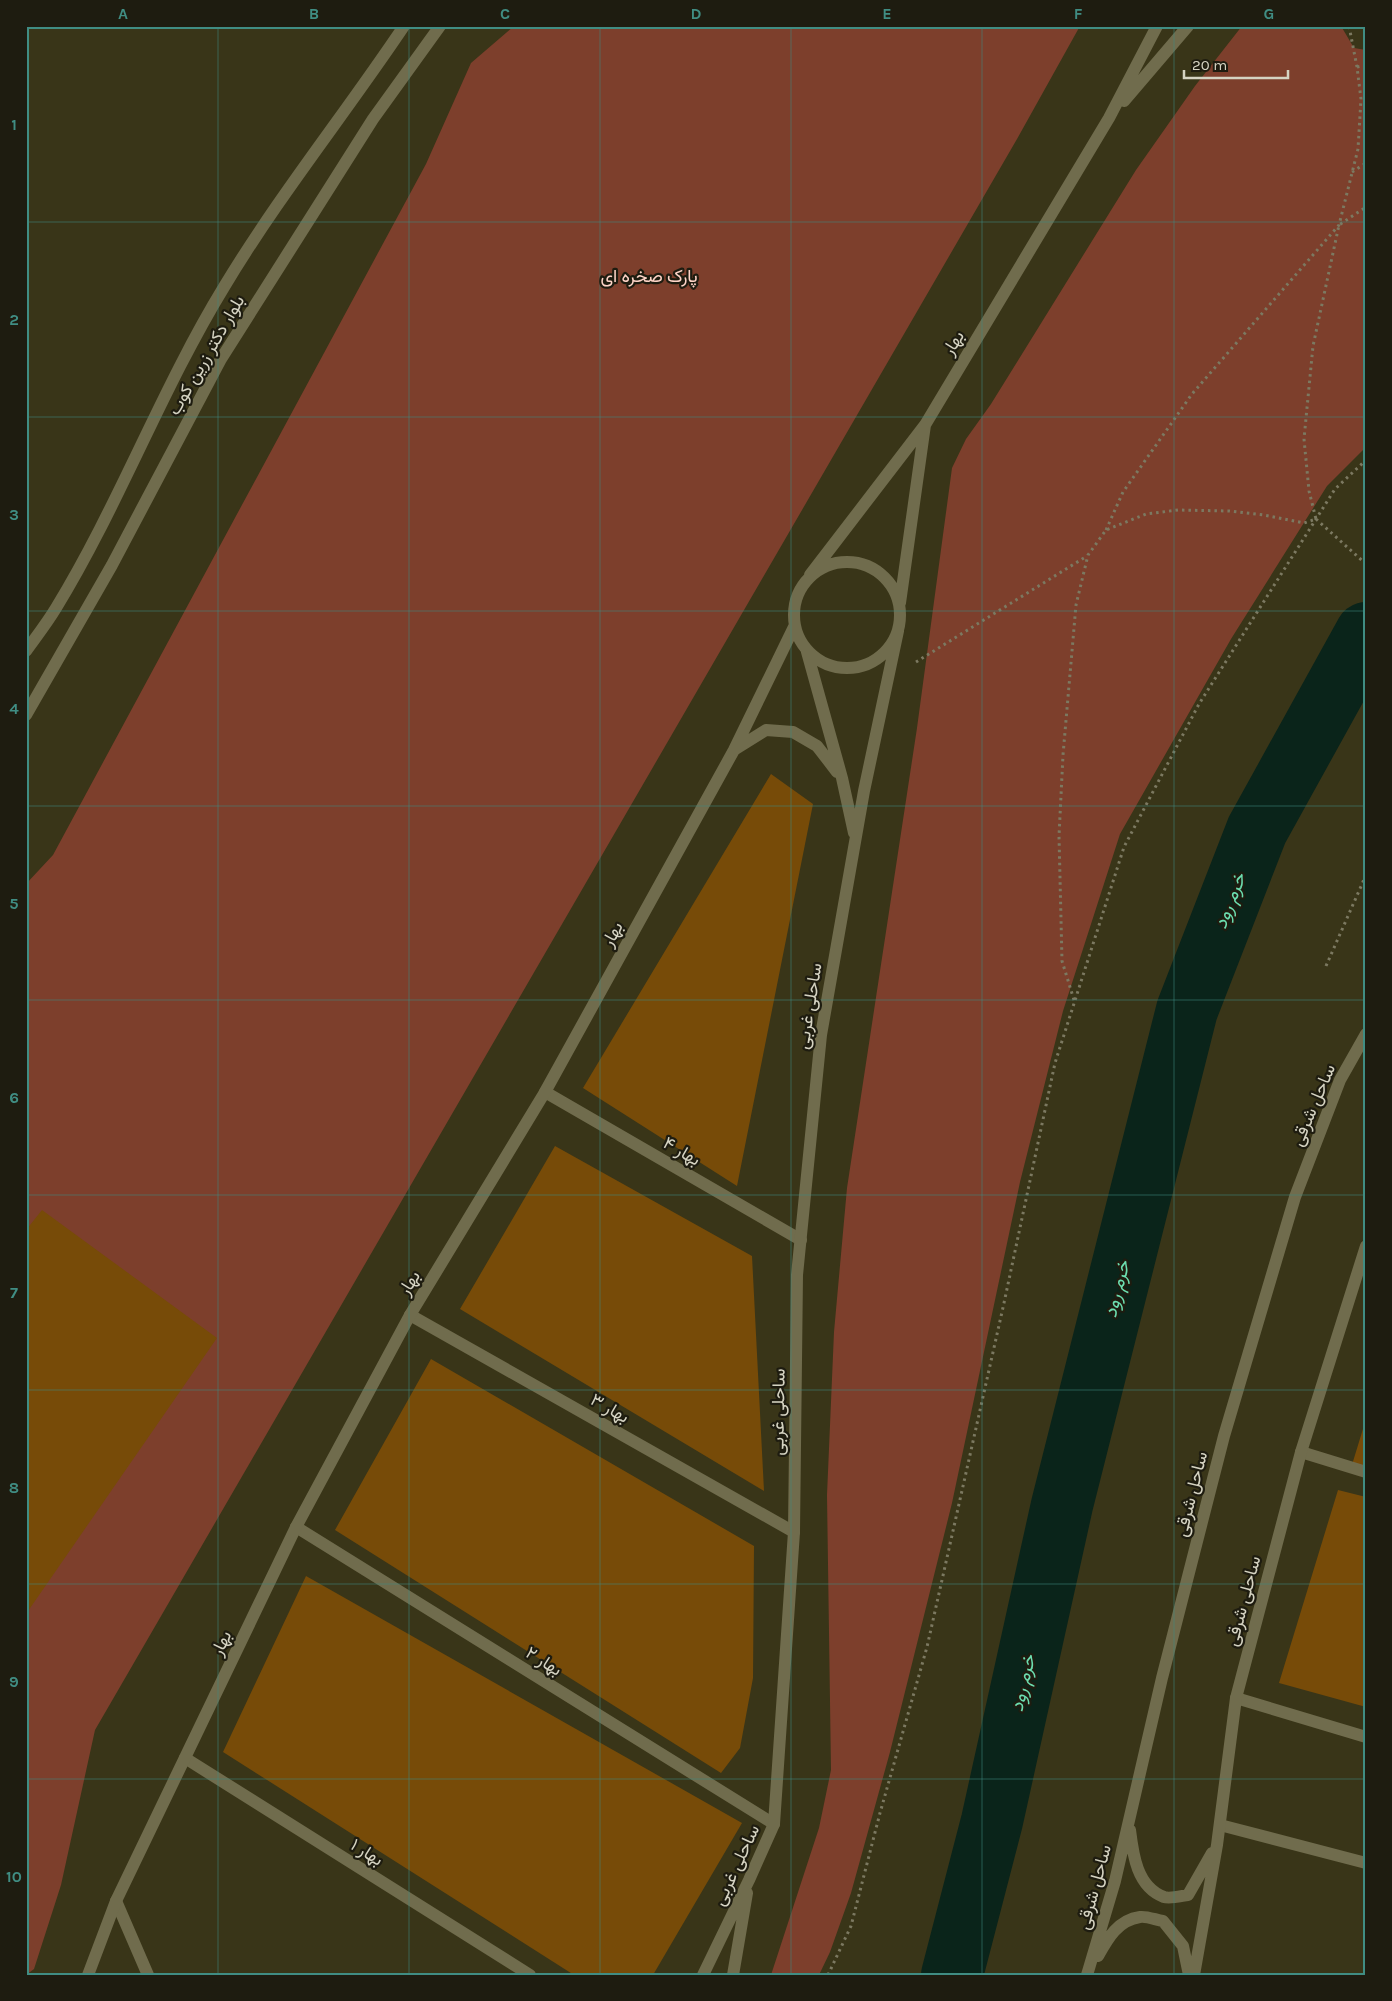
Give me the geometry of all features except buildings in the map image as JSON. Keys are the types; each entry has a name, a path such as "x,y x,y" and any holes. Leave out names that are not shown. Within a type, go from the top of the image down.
{"main road":[{"name":"بلوار دکتر زرین کوب","path":"26,651 56,609 108,511 188,351 223,287 266,222 358,94 404,26"},
{"name":"بلوار دکتر زرین کوب","path":"26,715 112,565 221,359 373,119 440,26"},
{"path":"1109,118 1157,26"},
{"path":"1109,118 1188,26"},
{"name":"بهار","path":"810,575 925,425 1109,118"},
{"path":"807,652 831,666 859,668 883,654 898,631 900,603 925,425"},
{"path":"856,838 842,778 807,652 794,627 795,599 810,575 834,562 863,563 886,578 900,603"},
{"name":"بهار","path":"88,1975 116,1901 296,1527 410,1315 545,1092 734,750 794,627"},
{"name":"ساحلی غربی","path":"703,1975 774,1824 794,1532 797,1275 821,1035 856,838 898,631"},
{"path":"734,750 766,730 793,732 817,746 842,778"},
{"name":"ساحل شرقی","path":"1088,1975 1115,1881 1162,1678 1224,1436 1295,1197 1340,1080 1366,1034"},
{"name":"بهار ۴","path":"545,1092 800,1240"},
{"name":"ساحلی شرقی","path":"1194,1975 1217,1845 1236,1698 1301,1452 1366,1246"},
{"name":"بهار ۳","path":"410,1315 794,1532"},
{"path":"1301,1452 1366,1472"},
{"name":"بهار ۲","path":"296,1527 774,1824"},
{"path":"1236,1698 1366,1737"},
{"name":"بهار ۱","path":"185,1758 530,1975"},
{"path":"1129,1818 1133,1857 1146,1886 1165,1898 1188,1895 1217,1845"},
{"path":"1220,1825 1366,1863"},
{"path":"733,1975 749,1880"},
{"path":"116,1901 148,1975"},
{"path":"1088,1975 1107,1940 1122,1922 1141,1916 1163,1921 1183,1946 1190,1975"}],"path":[{"path":"1349,26 1361,99 1358,150 1338,226 1313,346 1304,439 1309,491 1316,519 1366,564"},
{"path":"1357,67 1366,65"},
{"path":"1352,172 1366,163"},
{"path":"888,680 1088,555 1106,530 1123,492 1192,394 1338,226 1366,207"},
{"path":"828,1975 851,1926 880,1813 927,1647 1004,1303 1055,1063 1124,847 1199,704 1335,489 1366,460"},
{"path":"1106,530 1146,514 1178,510 1229,510 1304,523 1316,519"},
{"path":"1075,1000 1062,961 1059,836 1062,756 1076,605 1088,555"},
{"path":"1326,966 1366,875"}],"green space":[{"name":"پارک صخره ای","path":"514,26 1080,26 1017,139 95,1730 61,1885 34,1969 26,1975 26,884 53,855 426,164 471,63"},
{"path":"1242,26 1341,26 1354,48 1366,50 1366,447 1327,486 1231,639 1120,834 1063,1011 1020,1182 952,1503 890,1752 851,1893 830,1952 819,1975 771,1975 819,1828 831,1770 827,1495 834,1332 847,1188 917,728 952,468 966,439 991,404 1136,170 1195,86"}],"waterway":[{"name":"خرم رود","path":"952,1975 992,1821 1062,1505 1187,1010 1257,830 1366,633"}]}
